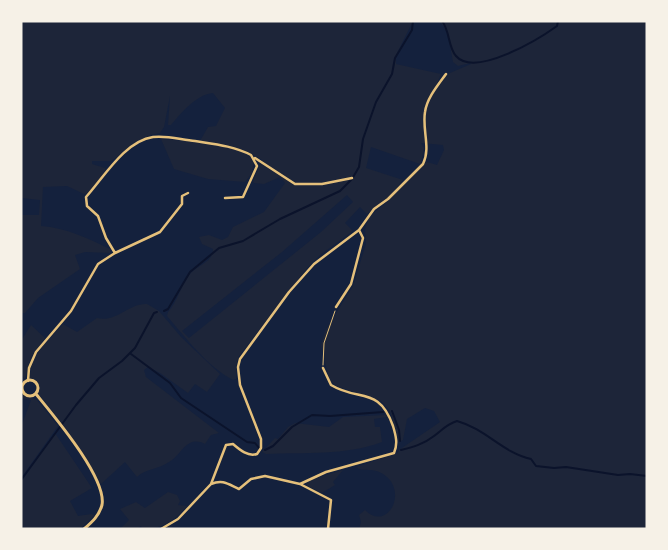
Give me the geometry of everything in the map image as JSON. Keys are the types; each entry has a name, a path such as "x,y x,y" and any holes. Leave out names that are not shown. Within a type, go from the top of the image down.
{"street":[{"path":"161,529 178,519 211,484 226,445 233,444 253,455 257,454 262,448 262,439 251,418 238,376 240,359 289,292 314,264 359,230 374,209 388,199 423,164 427,157 425,111 428,100 446,74"},
{"path":"115,253 106,238 102,222 87,206 85,200 119,157 145,140 159,136 221,145 244,152 295,184 322,184 352,178"},
{"path":"225,198 237,199 243,197 257,166 254,158"},
{"path":"28,381 29,368 36,352 71,312 98,264 115,253 160,232 182,204 182,196 188,193"},
{"path":"336,307 351,284 363,238 359,230"},
{"path":"300,484 326,472 389,456 394,453 396,448 396,435 383,406 375,399 331,385 323,368"},
{"path":"28,381 34,381 38,385 36,394 28,396 22,390 23,385 28,381"},
{"path":"36,394 58,421 87,463 100,487 102,504 96,519 84,529"},
{"path":"211,484 223,481 239,489 251,479 265,476 300,484 331,500 328,529"}],"path":[{"path":"323,368 324,343 336,307"}],"shaded area":[{"path":"21,21 413,21 396,55 396,64 441,74 436,86 450,73 471,64 458,66 453,62 448,34 440,21 647,21 647,529 359,529 361,522 359,515 365,510 379,517 385,515 394,504 395,496 394,488 385,475 380,472 363,470 356,467 398,453 399,450 440,422 434,411 425,408 407,419 403,440 399,442 390,411 381,401 336,386 329,379 321,345 325,331 353,286 366,244 365,229 369,217 389,200 420,164 371,147 366,168 403,180 390,196 367,214 360,207 345,223 353,231 320,255 307,268 239,356 236,365 236,379 233,380 214,367 197,351 167,316 168,312 189,275 211,257 213,249 202,244 199,237 209,235 222,240 228,237 233,227 264,212 285,183 280,177 264,184 254,183 253,181 262,160 243,150 200,141 208,127 216,126 225,108 213,93 195,100 171,125 168,125 170,96 164,127 160,133 150,135 111,161 92,161 92,164 105,168 105,172 88,193 84,194 67,186 43,187 41,226 77,234 110,249 110,253 85,252 75,255 80,269 38,298 25,313 21,313 21,215 39,215 40,200 21,198","holes":["421,143 443,145 444,150 437,165 427,162 421,163 424,148","347,195 353,202 321,232 189,338 182,331 282,252"]},
{"path":"161,139 224,146 236,150 254,160 252,173 245,182 208,179 174,169"},
{"path":"147,304 159,311 181,337 220,374 207,392 195,384 188,393 160,373 148,367 144,370 146,377 219,433 211,435 205,444 201,442 190,443 172,460 137,477 125,462 101,484 70,434 38,393 39,384 30,378 33,362 36,355 63,324 77,332 97,318 110,318 134,306"},
{"path":"31,325 45,338 31,357 25,379 21,374 21,341"},
{"path":"22,393 37,400 58,426 21,478 21,427 31,400 21,398"},
{"path":"386,415 387,417 374,419 375,427 380,427 382,442 353,450 266,454 262,452 275,438 278,439 288,427 295,423 329,427 343,417"},
{"path":"55,433 92,488 70,501 78,516 95,515 80,529 21,529 21,482"},
{"path":"343,470 333,482 335,485 322,493 305,485 312,479"},
{"path":"168,492 177,495 180,501 178,505 187,506 167,524 155,528 142,529 141,526 136,529 120,529 129,520 120,509 136,502 145,508"}],"waterway":[{"path":"164,311 168,309 190,272 219,248 243,241 280,219 340,191 352,179 359,167 363,139 376,102 392,74 395,58 412,30 413,21"},
{"path":"442,21 453,52 465,62 492,60 507,54 557,26 558,21"},
{"path":"21,480 76,405 99,378 122,361 135,348 154,313 157,312"},
{"path":"131,354 170,383 181,398 247,442 255,443 259,448"},
{"path":"392,411 399,430 400,441"},
{"path":"265,450 273,446 292,427 312,415 330,416 383,412"},
{"path":"401,450 426,441 447,425 457,421 477,429 512,452 531,459 536,466 566,467 618,475 647,476"}]}
